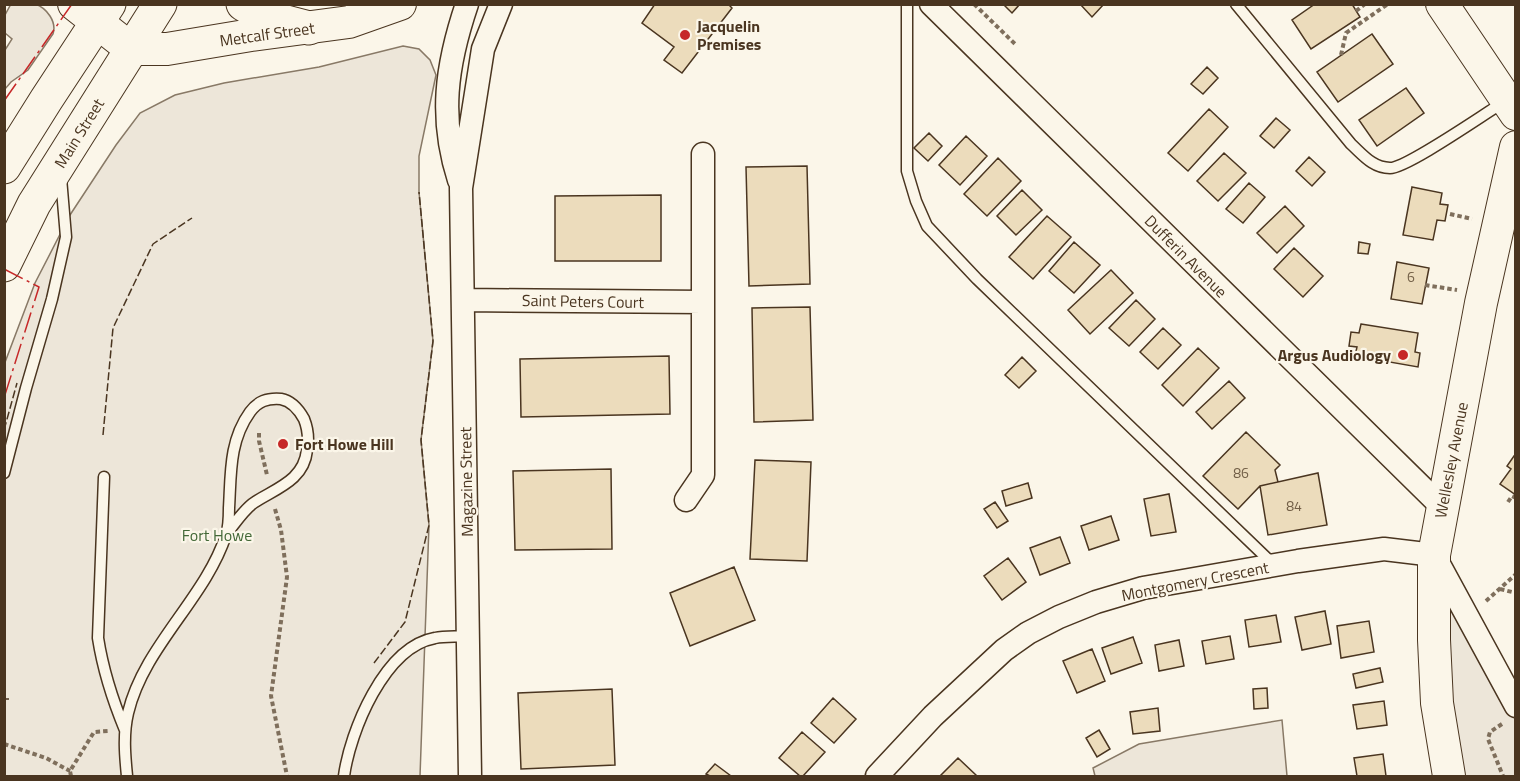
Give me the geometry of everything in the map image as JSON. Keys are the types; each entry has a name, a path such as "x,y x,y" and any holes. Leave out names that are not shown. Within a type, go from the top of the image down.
{"main road":[{"name":"Main Street","path":"4,265 34,204 160,4"},
{"path":"243,4 263,16 309,28"},
{"path":"4,167 93,10"}],"street":[{"name":"Metcalf Street","path":"131,49 167,49 349,22 400,4"},
{"name":"Magazine Street","path":"461,188 452,159 446,112 449,73 456,36 467,4"},
{"name":"Magazine Street","path":"470,777 461,188 483,49 501,4"},
{"name":"Dufferin Avenue","path":"931,4 1442,507"},
{"path":"1449,7 1511,107"},
{"path":"93,10 131,49"},
{"name":"Wellesley Avenue","path":"1449,777 1437,703 1434,555 1481,303 1515,147"},
{"path":"686,500 703,475 703,154"},
{"path":"1481,303 1515,250"},
{"name":"Saint Peters Court","path":"463,300 703,302"},
{"name":"Montgomery Crescent","path":"877,777 933,716 1004,650 1028,633 1096,602 1143,588 1384,549 1434,555"},
{"path":"1434,555 1468,618 1511,714"}],"lane":[{"path":"908,4 908,171 916,201 927,226 977,279 1274,566"},
{"path":"1236,4 1351,144 1372,164 1391,168 1511,107"},
{"path":"4,473 52,299 66,237 60,163"},
{"path":"127,777 125,731 129,712 148,667 204,580 228,532 253,503 287,484 299,473 306,458 307,426 300,412 285,400 268,398 261,402 244,420 237,435 232,456 228,532"},
{"path":"104,477 98,638 113,697 125,731"},
{"path":"344,777 351,743 362,714 393,666 406,653 434,638 468,636"}],"path":[{"path":"974,4 1014,44"},
{"path":"1356,11 1365,4"},
{"path":"1341,55 1346,33 1388,4"},
{"path":"261,402 259,441 281,530 287,577 271,696 287,777"},
{"path":"1508,502 1512,496 1515,498"},
{"path":"1468,618 1515,574"},
{"path":"1500,589 1515,594"},
{"path":"1503,777 1488,739 1490,732 1511,714"},
{"path":"4,744 45,758 71,774 94,732 125,731"}],"green space":[{"path":"29,3 39,6 50,16 54,29 53,34 28,70 5,89 5,50 12,39 5,33 5,15 11,4"},
{"name":"Fort Howe","path":"403,46 419,49 430,60 436,75 419,156 419,192 433,341 421,440 429,525 420,776 5,776 4,365 35,283 70,215 140,113 175,95 224,83 319,67"},
{"path":"1434,555 1515,706 1515,776 1449,776"},
{"path":"1282,720 1287,776 1095,776 1093,768 1139,744"}],"building":[{"name":"Jacquelin Premises","path":"655,4 728,4 732,8 682,73 664,60 674,47 642,23"},
{"path":"1003,4 1020,4 1012,13"},
{"path":"1080,4 1104,4 1092,17"},
{"path":"1315,4 1352,4 1360,17 1311,49 1292,20"},
{"path":"1372,34 1393,64 1338,102 1317,72"},
{"path":"1207,67 1218,78 1203,94 1191,84"},
{"path":"1406,88 1424,113 1377,146 1359,120"},
{"path":"1209,109 1228,127 1188,171 1168,153"},
{"path":"1276,118 1290,130 1274,148 1260,136"},
{"path":"929,133 942,146 928,161 914,148"},
{"path":"966,136 987,156 960,185 939,165"},
{"path":"1224,153 1246,173 1218,201 1197,181"},
{"path":"1309,157 1325,172 1312,186 1296,171"},
{"path":"998,158 1021,181 987,216 964,194"},
{"path":"807,166 810,284 749,286 746,167"},
{"path":"1249,183 1265,197 1243,223 1226,209"},
{"path":"1412,187 1442,193 1440,204 1448,205 1445,221 1437,220 1433,240 1403,235"},
{"path":"1022,190 1042,210 1016,235 997,216"},
{"path":"661,195 661,261 555,261 555,196"},
{"path":"1285,206 1304,226 1277,253 1257,233"},
{"path":"1047,216 1071,237 1033,279 1009,257"},
{"path":"1074,242 1100,265 1074,293 1049,271"},
{"path":"1359,242 1370,244 1368,254 1358,253"},
{"path":"1294,248 1323,276 1303,297 1274,269"},
{"path":"1397,262 1429,268 1422,304 1391,299"},
{"path":"1111,270 1133,293 1090,334 1068,310"},
{"path":"1136,300 1155,319 1129,346 1109,328"},
{"path":"810,307 813,420 754,422 752,308"},
{"path":"1361,324 1418,333 1415,352 1420,353 1418,367 1355,356 1357,347 1349,346 1351,332 1359,333"},
{"path":"1163,328 1181,345 1158,369 1140,352"},
{"path":"1198,348 1219,368 1183,406 1162,385"},
{"path":"669,356 670,414 521,417 520,359"},
{"path":"1022,357 1036,371 1019,388 1005,375"},
{"path":"1229,381 1245,398 1212,429 1196,412"},
{"path":"1246,432 1280,465 1275,470 1278,482 1260,486 1238,509 1203,476"},
{"path":"1514,456 1516,457 1516,495 1500,484 1511,469 1507,466"},
{"path":"755,460 811,462 807,561 750,559"},
{"path":"611,469 612,549 515,550 513,471"},
{"path":"1318,473 1327,525 1268,535 1260,486"},
{"path":"1028,483 1032,498 1006,506 1002,491"},
{"path":"1169,494 1176,532 1151,536 1144,499"},
{"path":"995,502 1008,521 997,528 984,509"},
{"path":"1111,516 1119,540 1089,550 1081,526"},
{"path":"1060,537 1070,563 1040,575 1030,548"},
{"path":"1008,558 1026,582 1002,600 984,576"},
{"path":"734,567 755,620 690,646 670,593"},
{"path":"1325,611 1331,644 1302,650 1295,617"},
{"path":"1276,615 1281,642 1249,647 1245,620"},
{"path":"1369,621 1374,652 1341,658 1337,626"},
{"path":"1230,636 1234,659 1206,664 1202,641"},
{"path":"1133,637 1142,663 1111,674 1102,648"},
{"path":"1179,640 1184,666 1159,671 1155,645"},
{"path":"1092,649 1105,681 1077,693 1063,661"},
{"path":"1380,668 1383,682 1356,688 1353,674"},
{"path":"1267,688 1268,708 1254,709 1253,689"},
{"path":"612,689 615,765 521,769 518,693"},
{"path":"833,698 856,719 834,743 811,723"},
{"path":"1384,701 1387,725 1357,729 1353,705"},
{"path":"1158,708 1160,731 1133,734 1130,712"},
{"path":"1099,730 1110,749 1097,757 1086,738"},
{"path":"802,732 825,752 803,776 800,776 779,758"},
{"path":"1383,754 1386,776 1357,776 1354,758"},
{"path":"958,758 977,776 940,776"},
{"path":"715,764 731,776 706,774"}],"fence":[{"path":"374,663 405,622 429,525 421,440 433,341 419,192"},
{"path":"103,435 113,328 153,244 192,218"},
{"path":"4,430 17,383"},
{"path":"4,699 9,699"}],"power":[{"path":"4,101 72,4"},
{"path":"4,269 39,287 4,398"}],"place":[{"name":"Jacquelin Premises","path":"685,35"},
{"name":"Argus Audiology","path":"1403,355"},
{"name":"Fort Howe Hill","path":"283,444"}]}
